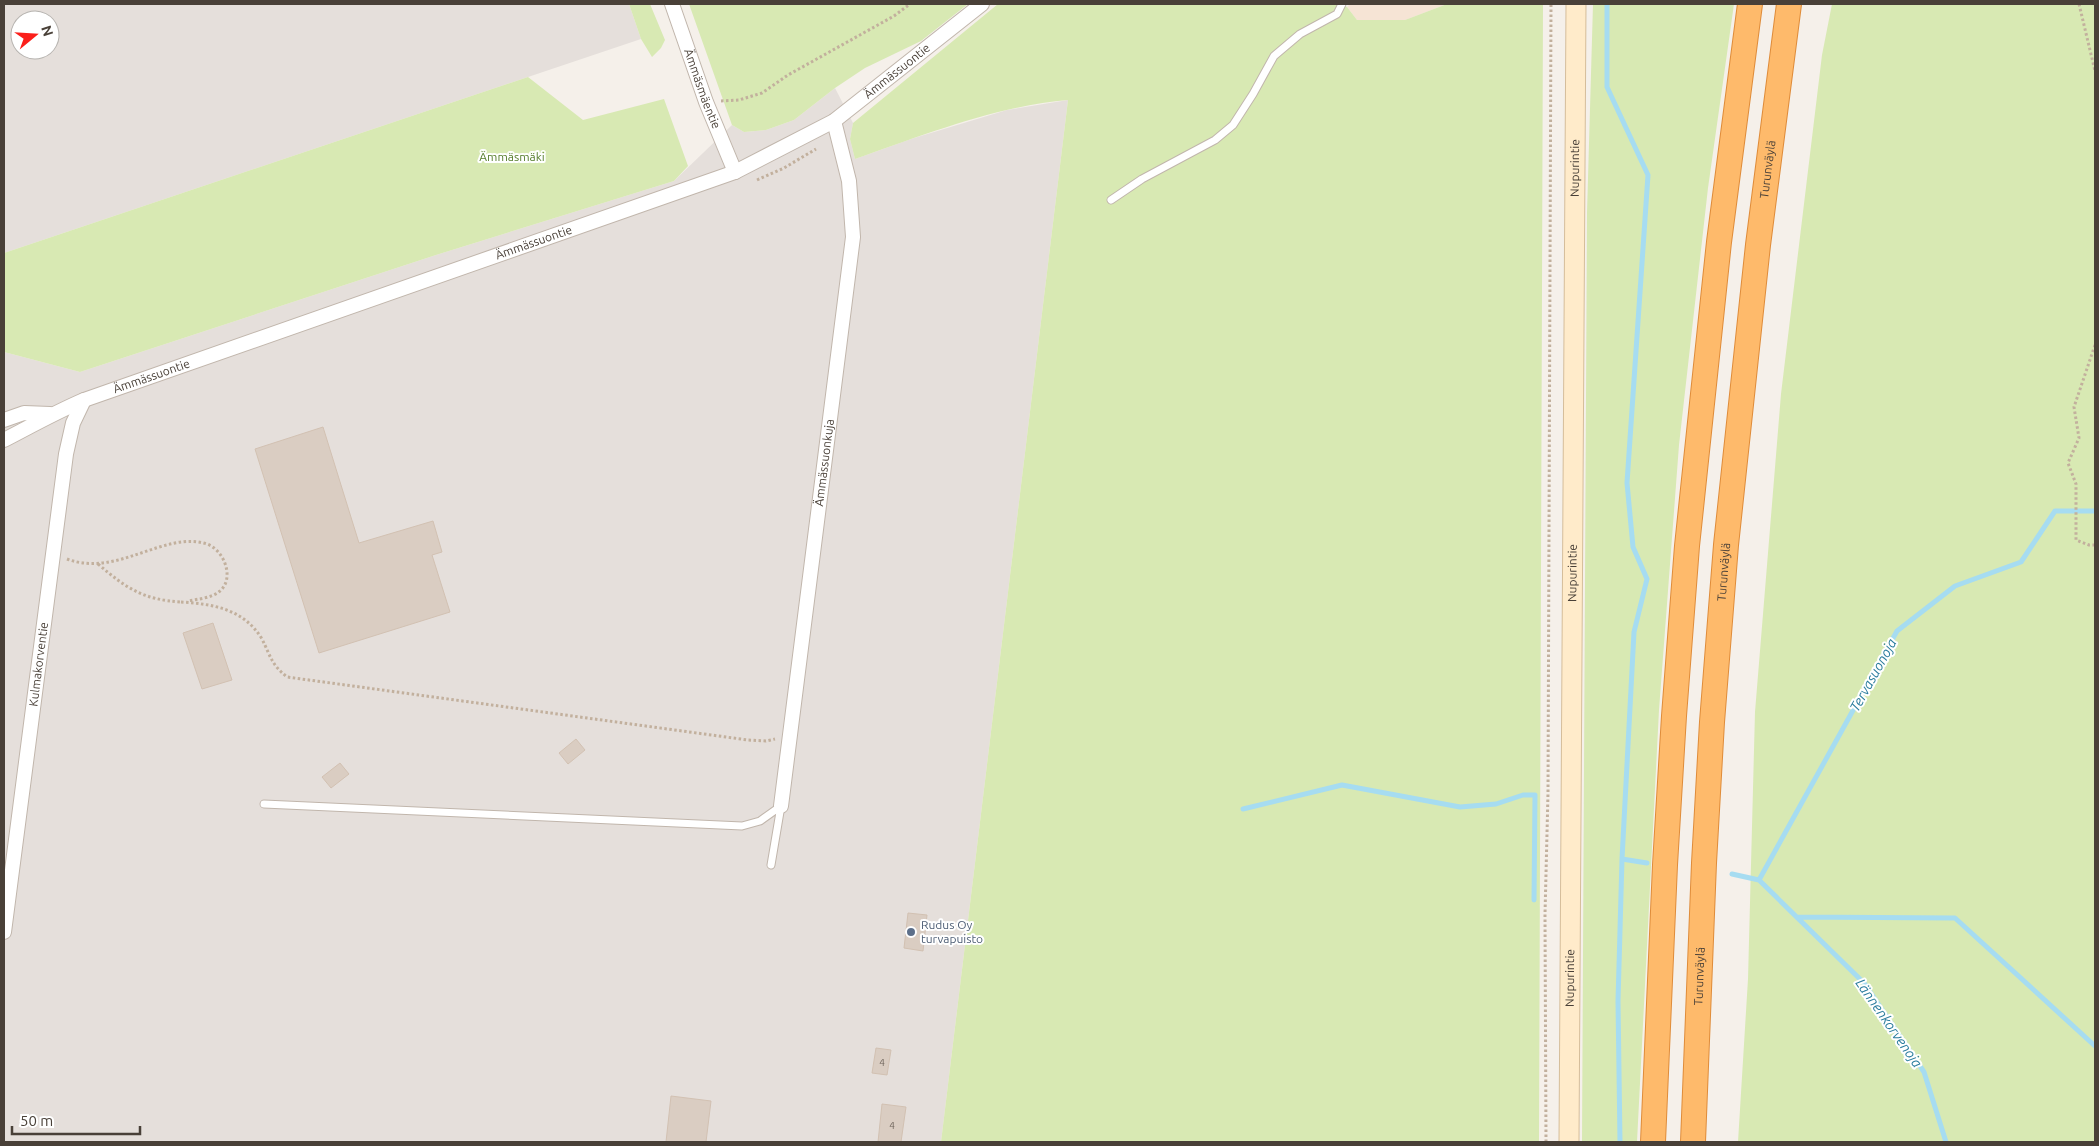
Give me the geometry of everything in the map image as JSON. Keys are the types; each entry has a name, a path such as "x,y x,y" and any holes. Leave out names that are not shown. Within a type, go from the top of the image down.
{"highway":[{"path":"1653,1142 1665,855 1686,565 1719,242 1750,4"},
{"name":"Turunväylä","path":"1693,1142 1712,722 1726,545 1758,244 1789,4"}],"main road":[{"name":"Nupurintie","path":"1569,1142 1576,4"}],"street":[{"name":"Ämmäsmäentie","path":"672,4 706,102 735,172"},
{"name":"Ämmässuontie","path":"4,440 32,426 50,414 84,400 735,172 834,121 982,4"},
{"name":"Ämmässuonkuja","path":"781,806 853,237 850,182 834,121"},
{"name":"Kulmakorventie","path":"4,932 66,454 73,423 84,400"},
{"name":"Ämmässuontie","path":"4,420 24,413 50,414"}],"lane":[{"path":"1111,200 1142,179 1215,140 1233,125 1274,56 1300,34 1337,14 1342,4"},
{"path":"264,804 742,826 760,821 781,806"},
{"path":"771,865 781,806"}],"path":[{"path":"706,102 739,100 762,92 796,70 894,16 910,4"},
{"path":"1546,1142 1545,914 1548,783 1551,4"},
{"path":"2079,4 2095,70"},
{"path":"2095,344 2074,407 2079,438 2068,463 2076,484 2076,540 2095,545"},
{"path":"54,550 64,558 76,562 98,564 119,560 185,541 210,545 219,551 226,567 227,576 222,590 201,599 181,602"},
{"path":"98,564 123,586 140,595 158,600 206,604 238,614 250,624 262,639 276,668 287,677 748,740 766,741 789,733"}],"shaded area":[{"path":"4,4 629,4 641,39 4,253"},
{"path":"1350,4 1447,4 1405,20 1357,20 1347,7"},
{"path":"835,88 853,123 850,139 855,159 914,138 1007,110 1068,100 941,1142 4,1142 4,352 80,372 436,255 674,181 732,125 744,132 766,130 794,120"}],"green space":[{"path":"629,4 650,4 665,40 661,48 652,57 641,39"},
{"path":"689,4 968,4 921,41 865,68 835,88 794,120 766,130 744,132 732,125"},
{"path":"998,4 1342,4 1347,7 1357,20 1405,20 1447,4 1543,4 1539,1142 941,1142 1068,100 1015,108 988,115 855,159 850,139 853,123"},
{"path":"1593,4 1734,4 1708,188 1679,445 1659,710 1637,1142 1582,1142 1587,213"},
{"path":"1832,4 2095,4 2095,1142 1738,1142 1748,979 1755,712 1781,394 1822,55"},
{"name":"Ämmäsmäki","path":"528,77 583,120 664,99 688,166 674,181 436,255 80,372 4,352 4,253"}],"building":[{"path":"323,427 359,543 433,521 442,552 432,555 450,612 319,653 255,449"},
{"path":"213,623 232,680 202,689 183,633"},
{"path":"576,739 585,750 568,764 559,753"},
{"path":"340,763 349,774 331,788 322,777"},
{"path":"908,913 927,915 923,951 904,948"},
{"path":"876,1048 891,1050 887,1075 872,1073"},
{"path":"671,1096 711,1101 706,1142 666,1142"},
{"path":"882,1104 906,1107 901,1142 878,1142"}],"waterway":[{"path":"1607,4 1607,87 1648,175 1627,483 1633,547 1647,579 1634,632 1622,859 1618,1001 1620,1142"},
{"name":"Tervasuonoja","path":"1759,880 1897,631 1955,586 2021,562 2055,511 2095,511"},
{"path":"1243,809 1342,785 1460,807 1496,804 1523,795 1535,795 1534,900"},
{"path":"1622,859 1647,863"},
{"path":"1732,874 1759,880"},
{"name":"Lännenkorvenoja","path":"1759,880 1864,983 1924,1072 1946,1142"},
{"path":"1797,917 1955,918 2095,1046"}],"place":[{"name":"Rudus Oy turvapuisto","path":"911,932"}]}
